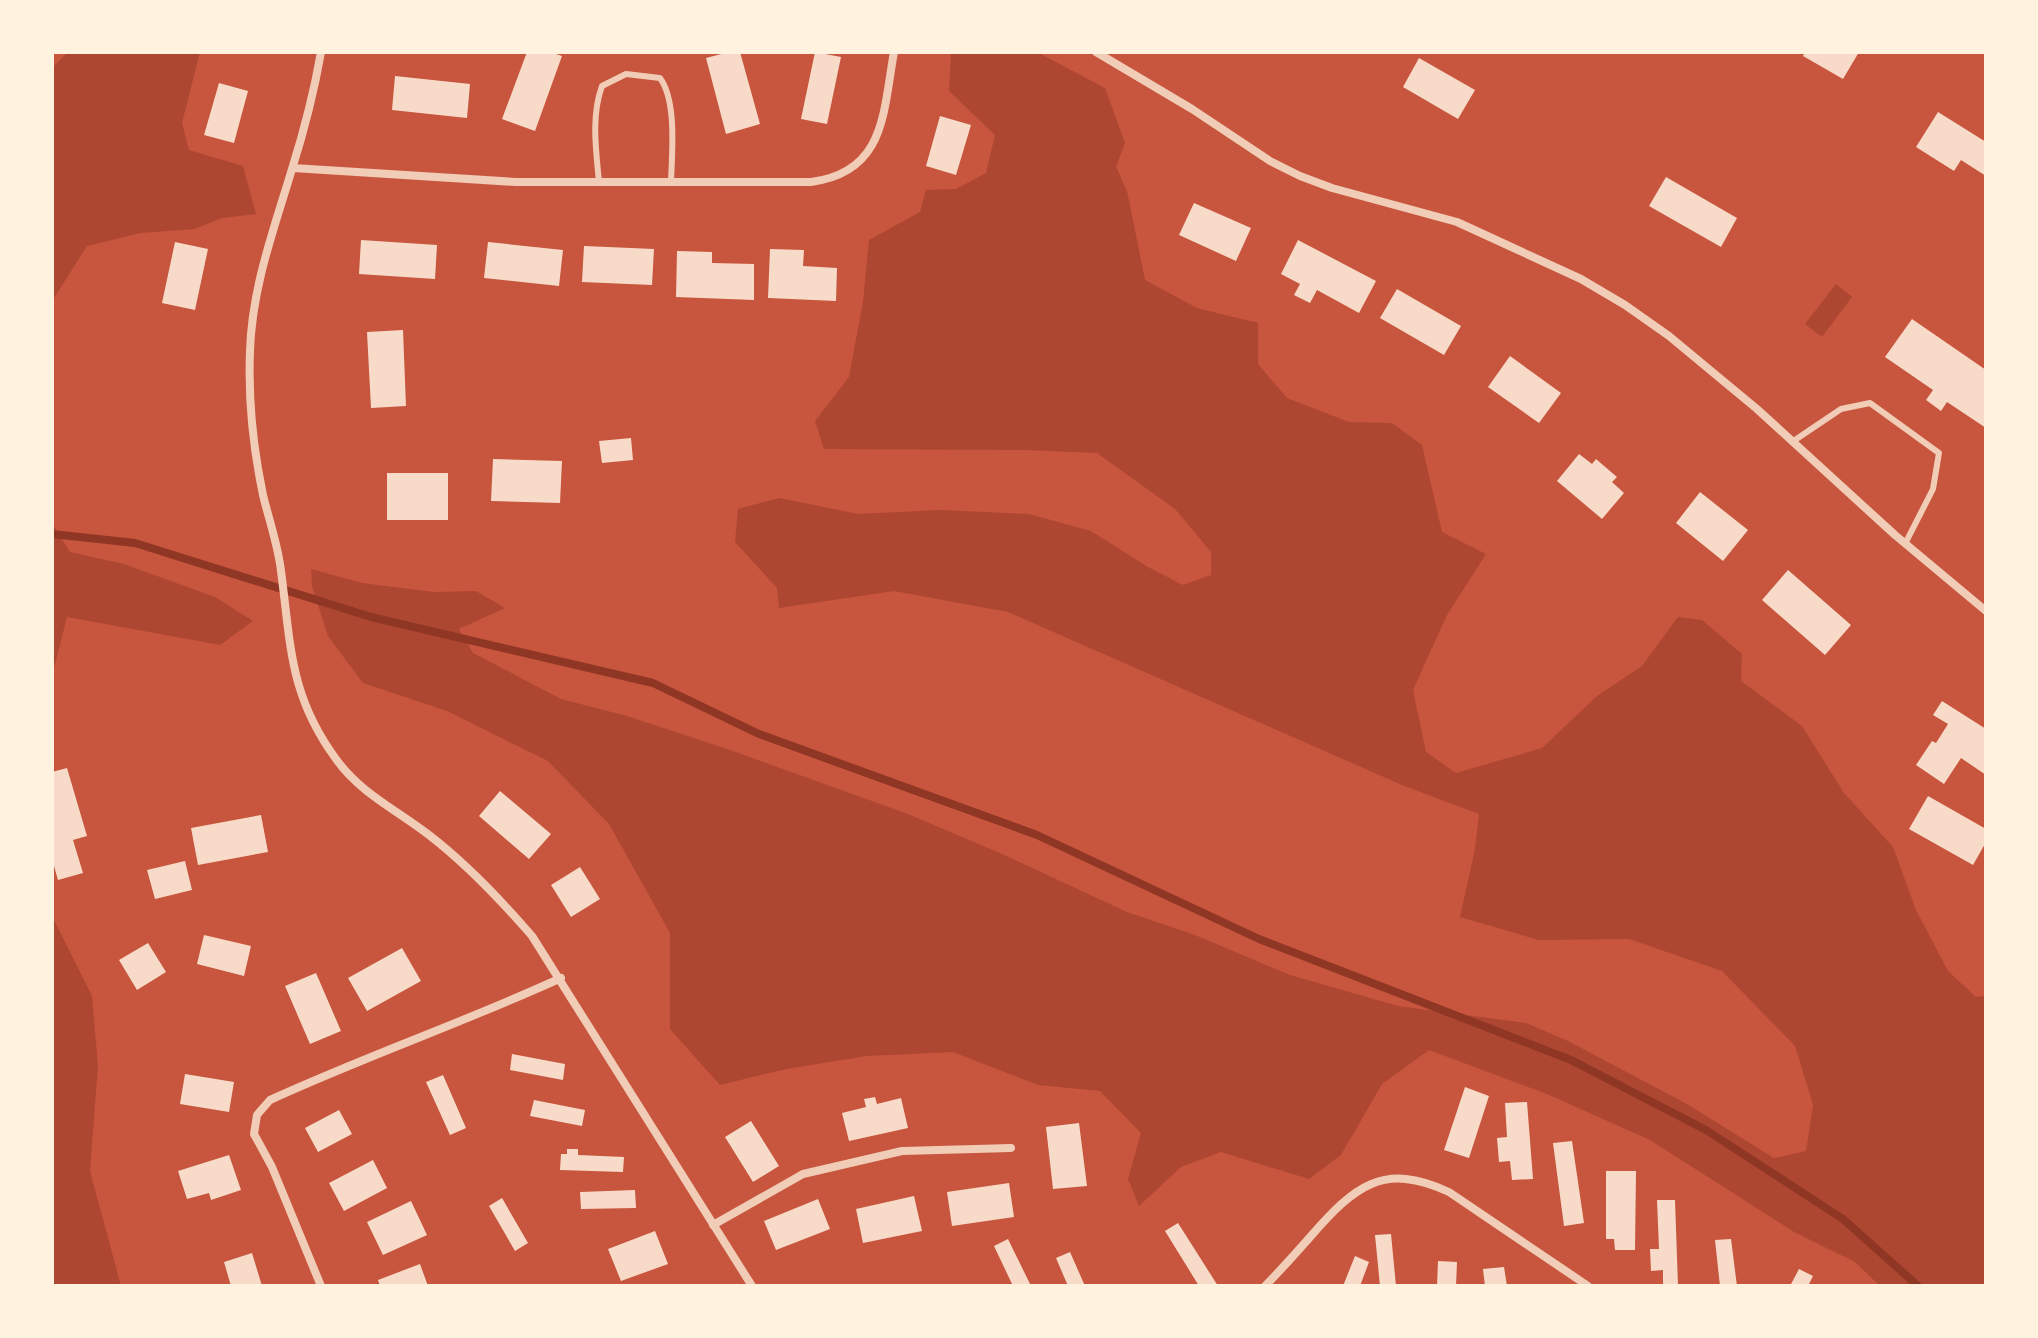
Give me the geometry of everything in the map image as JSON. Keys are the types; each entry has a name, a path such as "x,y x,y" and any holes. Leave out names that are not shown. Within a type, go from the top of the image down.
{"street":[{"path":"321,52 315,90 265,252 255,299 250,348 249,396 253,444 281,568 291,664 302,698 335,759 373,797 436,841 492,890 532,936 752,1286"},
{"path":"293,168 516,182 829,180 845,173 865,156 879,134 894,52"},
{"path":"1096,52 1192,109 1270,161 1300,176 1396,206 1442,216 1581,279 1625,305 1669,336 1757,409 1905,544 1986,611"},
{"path":"321,1286 272,1167 257,1143 254,1124 262,1107 270,1100 339,1068 487,1013 561,978"},
{"path":"713,1225 803,1174 902,1151 1011,1148"},
{"path":"1265,1286 1350,1195 1368,1184 1409,1178 1449,1192 1588,1286"}],"lane":[{"path":"599,182 595,144 598,96 602,86 626,74 660,78 666,86 671,111 671,182"},
{"path":"1792,442 1841,409 1870,403 1939,453 1933,489 1905,544"}],"shaded area":[{"path":"68,52 200,52 182,123 189,150 243,166 256,214 222,218 195,229 141,233 87,246 54,298 52,383 52,68"},
{"path":"951,52 1037,52 1105,88 1125,143 1116,167 1127,191 1145,280 1197,308 1258,323 1258,364 1287,398 1349,422 1392,423 1422,445 1442,532 1486,554 1447,615 1413,690 1426,752 1456,773 1542,748 1597,696 1642,666 1678,617 1702,620 1742,654 1741,681 1802,726 1844,793 1893,847 1916,910 1948,971 1976,997 1986,996 1986,1286 1880,1286 1855,1262 1794,1232 1650,1140 1547,1094 1429,1050 1382,1084 1341,1155 1309,1179 1221,1152 1181,1167 1139,1206 1128,1179 1141,1133 1100,1091 1038,1085 953,1052 867,1056 786,1069 720,1085 670,1029 670,933 609,824 548,761 447,711 363,683 328,636 312,586 311,569 362,583 434,592 476,591 505,608 459,629 473,653 561,699 627,716 730,750 908,814 1127,912 1195,935 1290,975 1398,1006 1526,1023 1568,1041 1687,1104 1774,1158 1806,1151 1813,1105 1795,1046 1722,971 1629,939 1539,940 1460,917 1475,849 1479,814 1402,785 1008,612 894,591 779,608 777,588 735,542 738,509 779,498 858,514 940,510 1029,514 1091,531 1183,585 1211,575 1211,552 1175,509 1097,453 824,449 815,421 849,377 863,302 869,240 920,212 926,190 956,189 986,173 995,135 949,91"},
{"path":"1836,284 1852,297 1822,337 1805,324"},
{"path":"52,523 70,552 124,564 215,597 253,621 220,645 67,617 52,676"},
{"path":"52,916 92,996 98,1066 90,1171 121,1286 52,1286"}],"building":[{"path":"527,52 550,52 562,56 535,131 502,119"},
{"path":"740,52 760,124 726,134 706,58"},
{"path":"815,52 841,57 827,124 801,119"},
{"path":"1805,52 1859,52 1843,79 1803,56"},
{"path":"1419,58 1475,90 1458,119 1403,87"},
{"path":"395,76 470,84 467,118 392,110"},
{"path":"219,83 248,91 234,143 204,135"},
{"path":"1938,112 1986,142 1986,176 1961,160 1954,171 1916,147"},
{"path":"940,116 971,125 956,175 926,166"},
{"path":"1666,177 1737,218 1721,247 1649,206"},
{"path":"1194,203 1251,228 1236,261 1179,235"},
{"path":"361,240 437,245 435,279 359,274"},
{"path":"1298,240 1376,281 1359,313 1317,290 1310,303 1294,295 1300,284 1281,274"},
{"path":"175,242 208,249 195,310 162,303"},
{"path":"488,242 563,250 559,286 484,278"},
{"path":"584,246 654,249 652,285 582,282"},
{"path":"770,249 804,250 803,266 837,268 836,301 768,298"},
{"path":"677,251 712,252 712,263 754,264 754,300 676,297"},
{"path":"1397,289 1461,326 1444,355 1380,318"},
{"path":"1912,319 1986,370 1986,428 1947,402 1941,411 1926,400 1933,390 1885,357"},
{"path":"403,330 406,406 371,408 367,332"},
{"path":"1510,356 1561,393 1539,423 1488,387"},
{"path":"631,438 633,460 602,463 599,441"},
{"path":"1579,454 1592,464 1596,459 1617,477 1612,482 1624,493 1602,519 1557,481"},
{"path":"493,459 562,461 560,503 491,501"},
{"path":"387,473 448,473 448,520 387,520"},
{"path":"1700,492 1748,530 1723,561 1676,523"},
{"path":"1788,570 1851,625 1825,655 1762,600"},
{"path":"1942,701 1986,729 1986,775 1961,758 1944,784 1916,765 1948,724 1933,715"},
{"path":"67,768 87,836 73,840 83,873 58,880 52,859 52,772"},
{"path":"500,791 551,834 529,859 479,816"},
{"path":"1928,796 1986,829 1986,842 1973,865 1909,829"},
{"path":"261,815 268,852 198,865 191,828"},
{"path":"185,861 192,890 155,899 147,870"},
{"path":"580,867 600,899 571,917 551,885"},
{"path":"204,935 251,946 244,976 197,964"},
{"path":"148,943 166,972 137,990 119,960"},
{"path":"402,948 421,981 367,1011 348,978"},
{"path":"316,973 341,1031 310,1044 285,986"},
{"path":"512,1054 565,1064 563,1080 510,1070"},
{"path":"185,1074 234,1082 229,1112 180,1104"},
{"path":"443,1075 466,1128 450,1135 426,1082"},
{"path":"1465,1087 1489,1096 1469,1158 1444,1150"},
{"path":"875,1097 877,1104 901,1098 908,1128 849,1141 842,1113 866,1107 864,1099"},
{"path":"534,1100 585,1110 582,1126 530,1116"},
{"path":"1527,1102 1533,1179 1512,1180 1510,1161 1499,1162 1497,1138 1507,1137 1505,1103"},
{"path":"339,1110 352,1134 318,1152 305,1128"},
{"path":"751,1121 779,1166 753,1182 725,1137"},
{"path":"1079,1123 1087,1186 1053,1189 1046,1127"},
{"path":"1572,1141 1584,1223 1564,1226 1553,1143"},
{"path":"567,1149 578,1149 578,1155 624,1157 623,1172 560,1170 561,1154 567,1154"},
{"path":"229,1155 241,1190 211,1200 209,1193 187,1199 178,1171"},
{"path":"373,1160 387,1188 344,1211 329,1183"},
{"path":"1606,1171 1636,1171 1635,1250 1615,1250 1614,1239 1606,1239"},
{"path":"1009,1183 1014,1217 952,1226 947,1192"},
{"path":"635,1190 636,1208 581,1209 580,1192"},
{"path":"914,1196 922,1231 863,1243 856,1209"},
{"path":"502,1198 528,1243 515,1251 489,1206"},
{"path":"818,1199 830,1229 776,1250 764,1221"},
{"path":"1657,1200 1675,1200 1678,1286 1663,1286 1663,1270 1651,1271 1650,1249 1659,1249"},
{"path":"411,1201 427,1235 383,1255 367,1222"},
{"path":"1178,1223 1218,1286 1199,1286 1165,1231"},
{"path":"655,1231 668,1264 621,1281 608,1249"},
{"path":"1391,1234 1396,1286 1380,1286 1375,1235"},
{"path":"1008,1239 1031,1286 1013,1286 994,1246"},
{"path":"1731,1239 1737,1286 1720,1286 1715,1240"},
{"path":"1070,1252 1085,1286 1068,1286 1056,1258"},
{"path":"252,1253 262,1286 231,1286 224,1262"},
{"path":"1355,1256 1369,1262 1360,1286 1343,1286"},
{"path":"1438,1261 1457,1262 1456,1286 1437,1286"},
{"path":"420,1264 428,1286 380,1286 378,1280"},
{"path":"1504,1267 1507,1286 1485,1286 1483,1269"},
{"path":"1799,1269 1813,1276 1808,1286 1790,1286"}],"waterway":[{"path":"52,534 135,543 371,617 653,683 759,734 1037,835 1259,939 1571,1060 1706,1130 1843,1219 1918,1286"}]}
